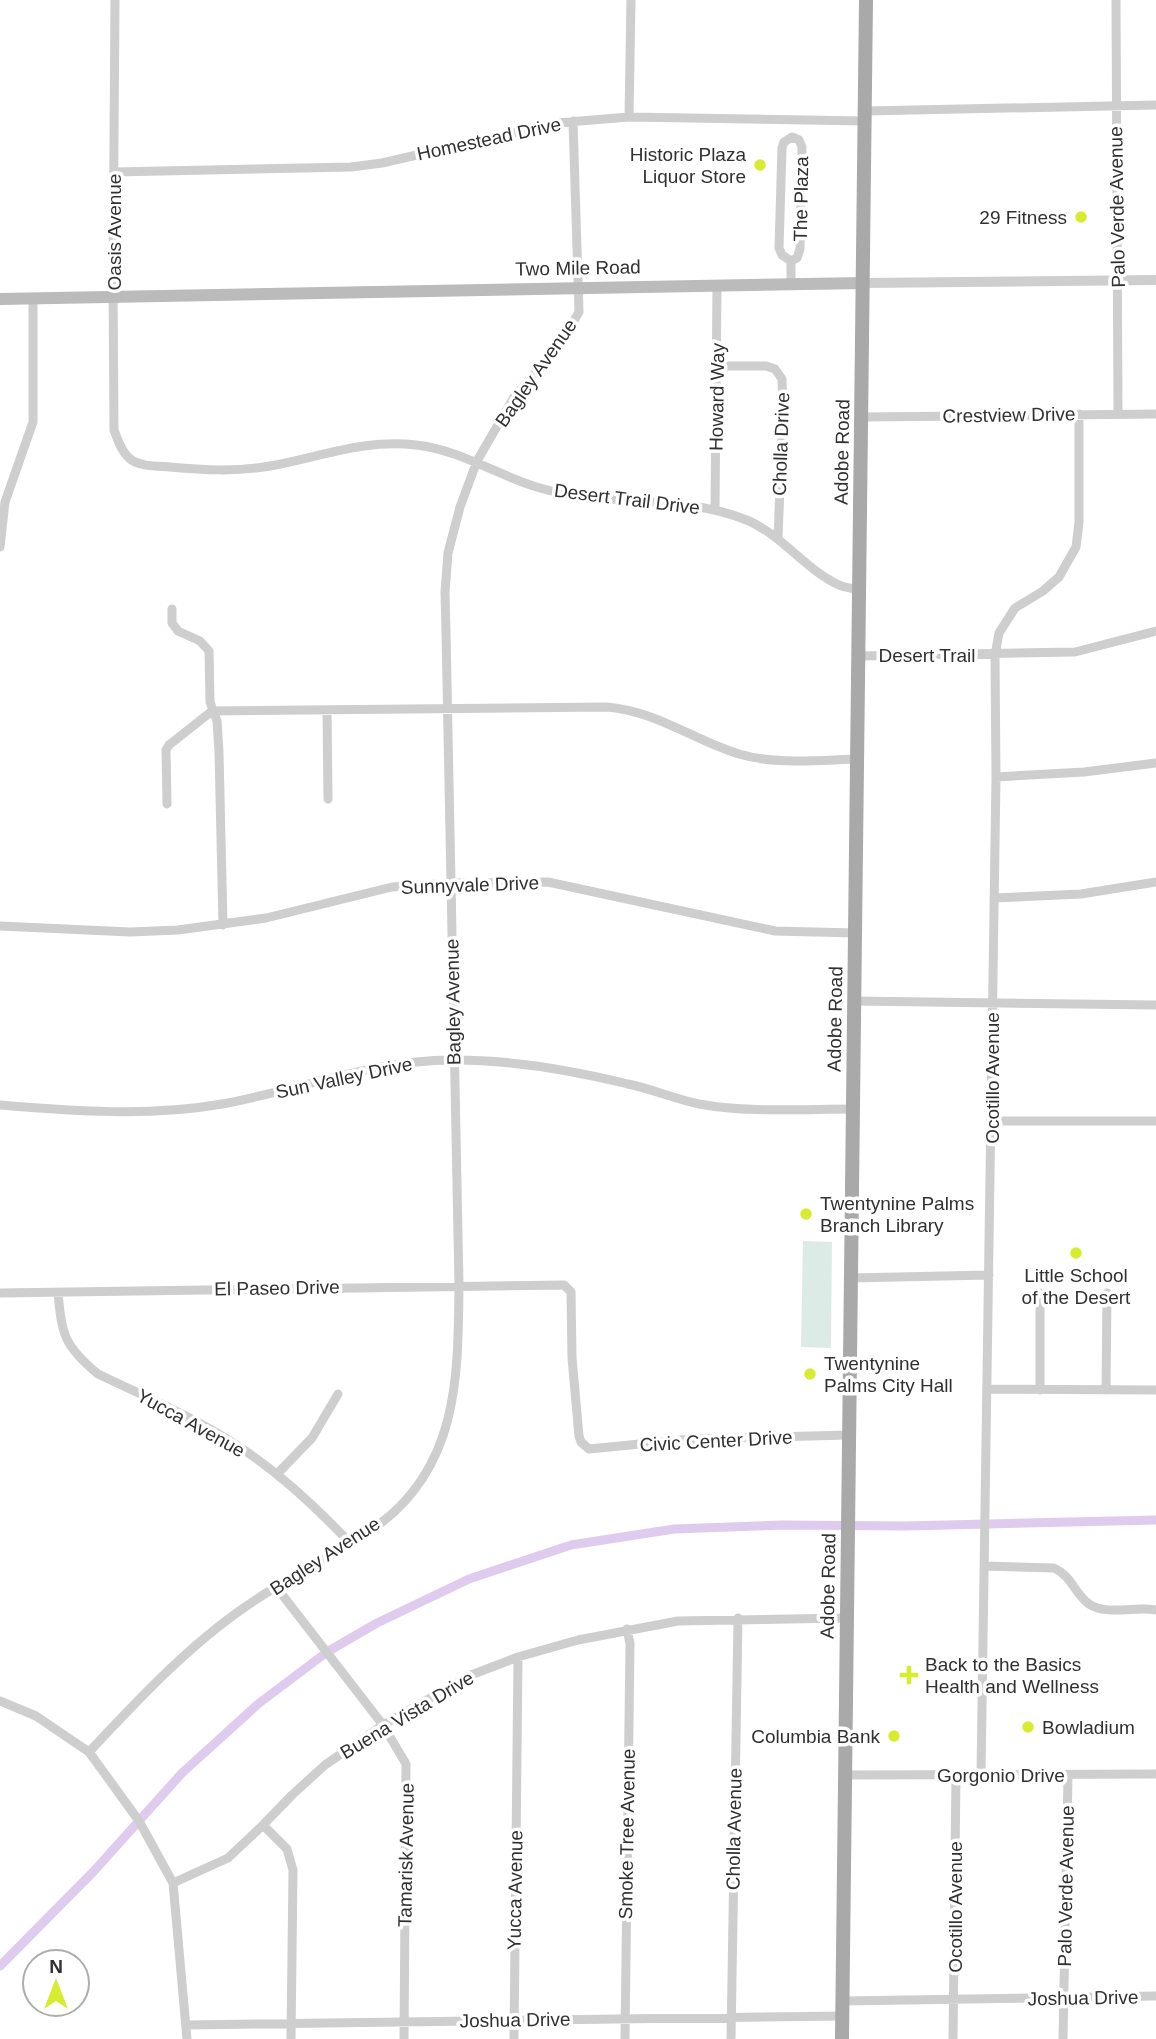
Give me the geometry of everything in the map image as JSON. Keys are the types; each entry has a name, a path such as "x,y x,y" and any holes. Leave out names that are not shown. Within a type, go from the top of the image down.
{"main road":[{"name":"Adobe Road","path":"842,2039 866,0"},
{"name":"Two Mile Road","path":"0,299 863,283"}],"street":[{"name":"Oasis Avenue","path":"115,0 114,430 121,447 131,460"},
{"path":"629,117 631,0"},
{"name":"Palo Verde Avenue","path":"1116,0 1118,414"},
{"name":"Homestead Drive","path":"114,172 372,164 556,122 629,117 792,121 1156,105"},
{"name":"Bagley Avenue","path":"89,1752 180,1659 246,1606 379,1524 417,1486 436,1454 449,1421 456,1376 459,1284 445,592 449,553 460,507 477,461 514,397 562,342 579,312 573,121"},
{"name":"The Plaza","path":"792,121 792,137"},
{"name":"The Plaza","path":"792,137 799,139 802,159 800,249 797,258 791,261 782,255 779,248 782,148 784,142 792,137"},
{"name":"The Plaza","path":"791,261 791,283"},
{"name":"Two Mile Road","path":"863,283 1156,280"},
{"name":"Howard Way","path":"715,509 717,285"},
{"path":"0,547 5,502 33,422 33,298"},
{"name":"Cholla Drive","path":"718,366 766,366 775,369 782,379 778,537"},
{"name":"Ocotillo Avenue","path":"981,1775 992,1121 995,654 999,633 1006,618 1015,608 1043,591 1059,577 1076,547 1079,522 1079,414"},
{"name":"Crestview Drive","path":"862,417 1156,414"},
{"name":"Desert Trail Drive","path":"131,460 147,466 232,470 270,466 343,448 373,444 416,445 477,461 540,488 626,501 715,509 750,522 778,537 827,578 841,586 860,590"},
{"path":"172,609 172,623 178,631 200,641 209,651 212,711 217,721 219,752 223,925"},
{"path":"995,654 1076,652 1156,631"},
{"name":"Desert Trail","path":"859,656 995,654"},
{"path":"167,804 166,750 212,711 623,709 655,717 742,755 761,759 858,759"},
{"path":"327,710 328,799"},
{"path":"996,778 1084,772 1156,763"},
{"name":"Sunnyvale Drive","path":"0,926 130,932 223,925 308,909 393,887 548,882 775,931 855,933"},
{"path":"993,898 1081,894 1156,882"},
{"path":"854,1001 1156,1005"},
{"name":"Sun Valley Drive","path":"0,1105 94,1112 196,1108 247,1099 383,1067 454,1059 567,1069 699,1104 776,1109 853,1109"},
{"path":"992,1121 1156,1121"},
{"path":"851,1278 989,1275"},
{"name":"El Paseo Drive","path":"0,1293 564,1284 572,1292 575,1406 579,1436 584,1446"},
{"name":"Yucca Avenue","path":"58,1293 61,1329 73,1352 85,1363 98,1374 213,1431 241,1448 316,1506 350,1543"},
{"path":"1040,1293 1040,1390"},
{"path":"1106,1390 1107,1293"},
{"path":"987,1390 1156,1390"},
{"path":"277,1474 312,1438 338,1394"},
{"name":"Civic Center Drive","path":"584,1446 599,1449 691,1439 849,1435"},
{"path":"985,1566 1054,1568 1065,1573 1091,1605 1106,1609 1156,1611"},
{"name":"Tamarisk Avenue","path":"276,1588 383,1725 406,1763 404,2039"},
{"name":"Cholla Avenue","path":"731,2039 738,1618"},
{"name":"Buena Vista Drive","path":"173,1883 228,1858 325,1765 383,1725 471,1675 518,1657 578,1640 678,1621 846,1618"},
{"name":"Smoke Tree Avenue","path":"625,2039 630,1644 627,1629"},
{"name":"Yucca Avenue","path":"514,2039 518,1657"},
{"path":"0,1702 36,1716 89,1752 139,1821 173,1883 187,2039"},
{"name":"Gorgonio Drive","path":"845,1775 1156,1774"},
{"name":"Ocotillo Avenue","path":"953,2039 956,1775"},
{"name":"Palo Verde Avenue","path":"1063,2039 1068,1776"},
{"path":"263,1825 287,1849 293,1870 291,2039"},
{"name":"Joshua Drive","path":"187,2025 731,2016 954,2000 1156,1996"}],"shaded area":[{"path":"803,1241 832,1242 831,1348 801,1347"}],"waterway":[{"path":"0,1966 94,1871 182,1773 258,1704 327,1652 377,1623 469,1579 571,1545 674,1529 1156,1520"}],"place":[{"name":"Historic Plaza Liquor Store","path":"760,165"},
{"name":"29 Fitness","path":"1081,217"},
{"name":"Twentynine Palms Branch Library","path":"806,1214"},
{"name":"Little School of the Desert","path":"1076,1253"},
{"name":"Twentynine Palms City Hall","path":"810,1374"},
{"name":"Back to the Basics Health and Wellness","path":"909,1675"},
{"name":"Bowladium","path":"1028,1727"},
{"name":"Columbia Bank","path":"894,1736"}]}
